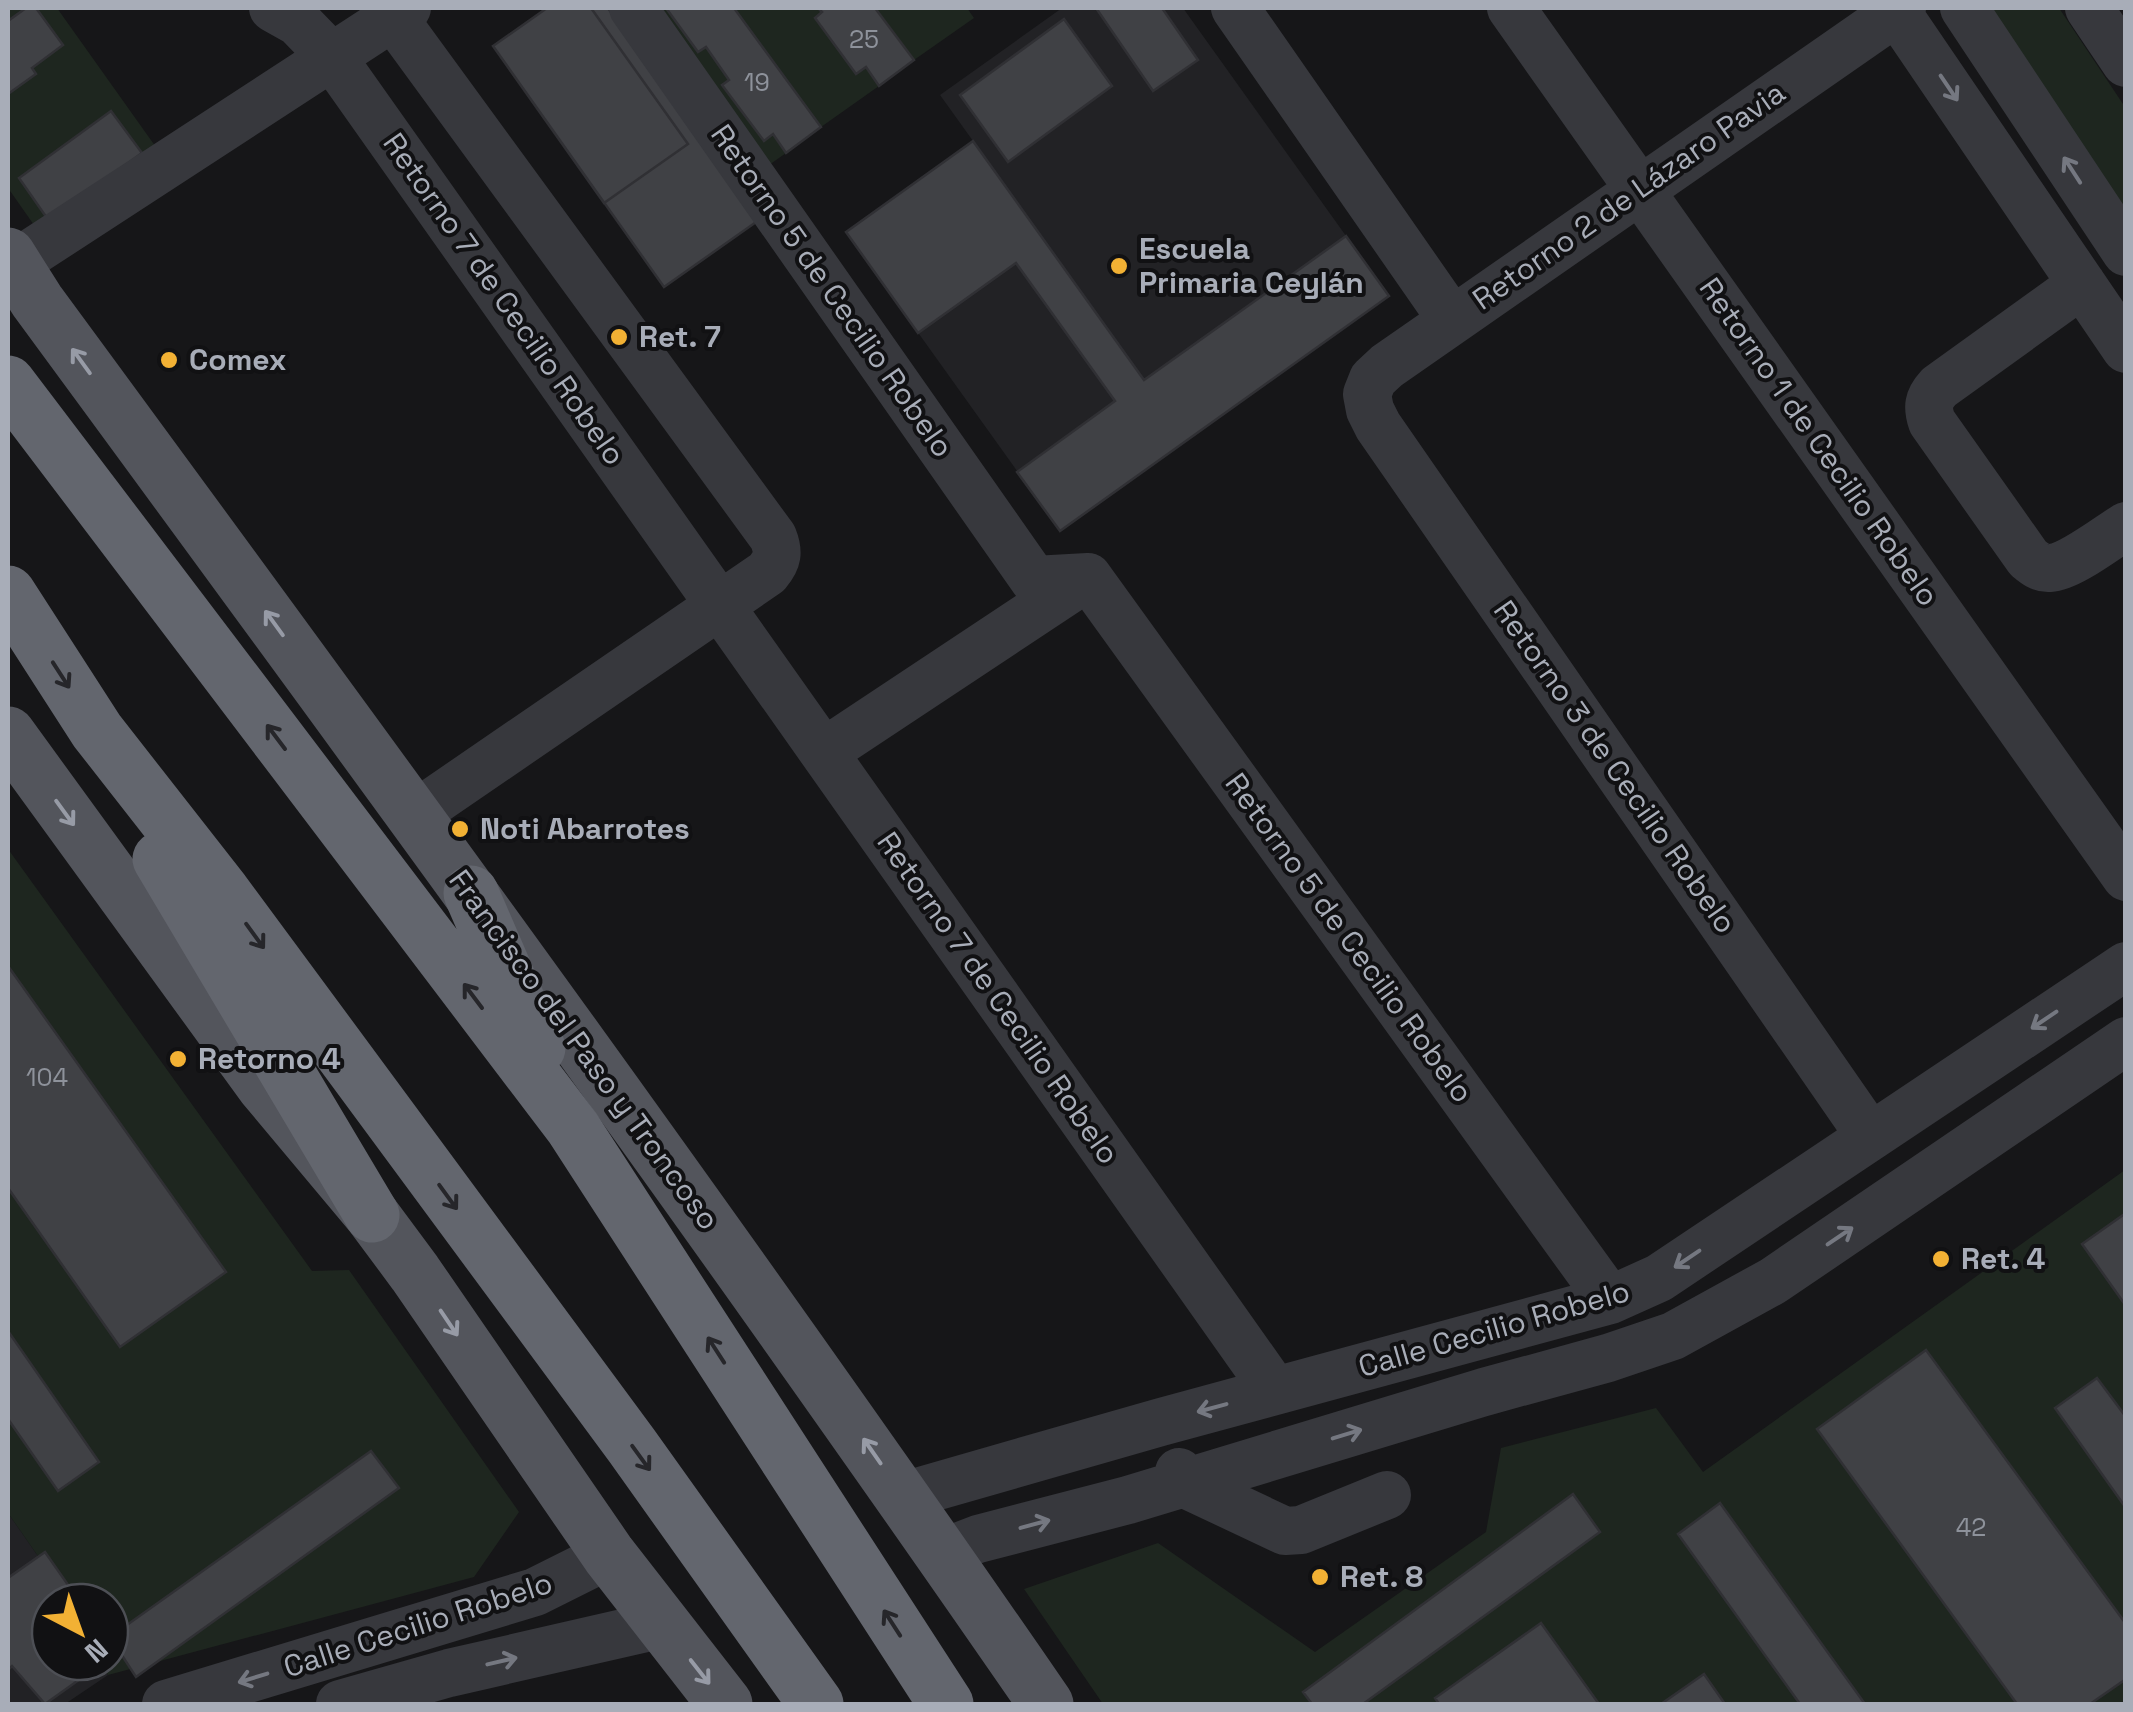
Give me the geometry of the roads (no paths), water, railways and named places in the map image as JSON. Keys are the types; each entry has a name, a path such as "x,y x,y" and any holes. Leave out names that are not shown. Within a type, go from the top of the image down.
{"highway":[{"name":"Francisco del Paso y Troncoso","path":"8,383 573,1128 946,1704"},
{"path":"8,593 96,731 223,892 632,1446 816,1704"},
{"path":"96,731 139,823 372,1215"},
{"path":"471,892 573,1128"}],"main road":[{"name":"Francisco del Paso y Troncoso","path":"11,260 37,301 471,892 903,1496 1046,1704"},
{"path":"8,734 264,1086 372,1215 609,1555 725,1704"}],"street":[{"name":"Retorno 7 de Cecilio Robelo","path":"273,8 298,22 332,57 1276,1391"},
{"name":"Retorno 5 de Cecilio Robelo","path":"633,8 1034,580 1088,577 1610,1300"},
{"path":"1236,8 1452,320"},
{"name":"Retorno 1 de Cecilio Robelo","path":"1511,8 2126,877"},
{"path":"1964,8 2126,252"},
{"path":"2089,8 2126,63"},
{"path":"1898,9 2126,349"},
{"name":"Retorno 2 de Lázaro Pavia","path":"1367,394 1373,379 1452,320 1898,9"},
{"path":"11,260 332,57 396,10 773,536 778,549 776,562 767,573 722,606 414,815"},
{"path":"2082,284 1939,387 1930,397 1928,410 1932,422 2006,528 2038,566 2063,564 2126,526"},
{"name":"Retorno 3 de Cecilio Robelo","path":"1367,394 1378,426 1870,1136"},
{"path":"824,752 1088,577"},
{"name":"Calle Cecilio Robelo","path":"903,1496 1610,1300 1659,1278 2126,966"},
{"name":"Calle Cecilio Robelo","path":"942,1553 1640,1349 1716,1315 1773,1281 2126,1041"},
{"path":"1738,1226 1773,1281"},
{"path":"1162,1422 1183,1483 1278,1528 1293,1532 1387,1495"},
{"name":"Calle Cecilio Robelo","path":"166,1704 536,1592 609,1555"},
{"name":"Calle Cecilio Robelo","path":"340,1704 460,1689 663,1624"}],"place":[{"name":"Escuela Primaria Ceylán","path":"1119,266"},
{"name":"Ret. 7","path":"619,337"},
{"name":"Comex","path":"169,360"},
{"name":"Noti Abarrotes","path":"460,829"},
{"name":"Retorno 4","path":"178,1059"},
{"name":"Ret. 4","path":"1941,1259"},
{"name":"Ret. 8","path":"1320,1577"}]}
